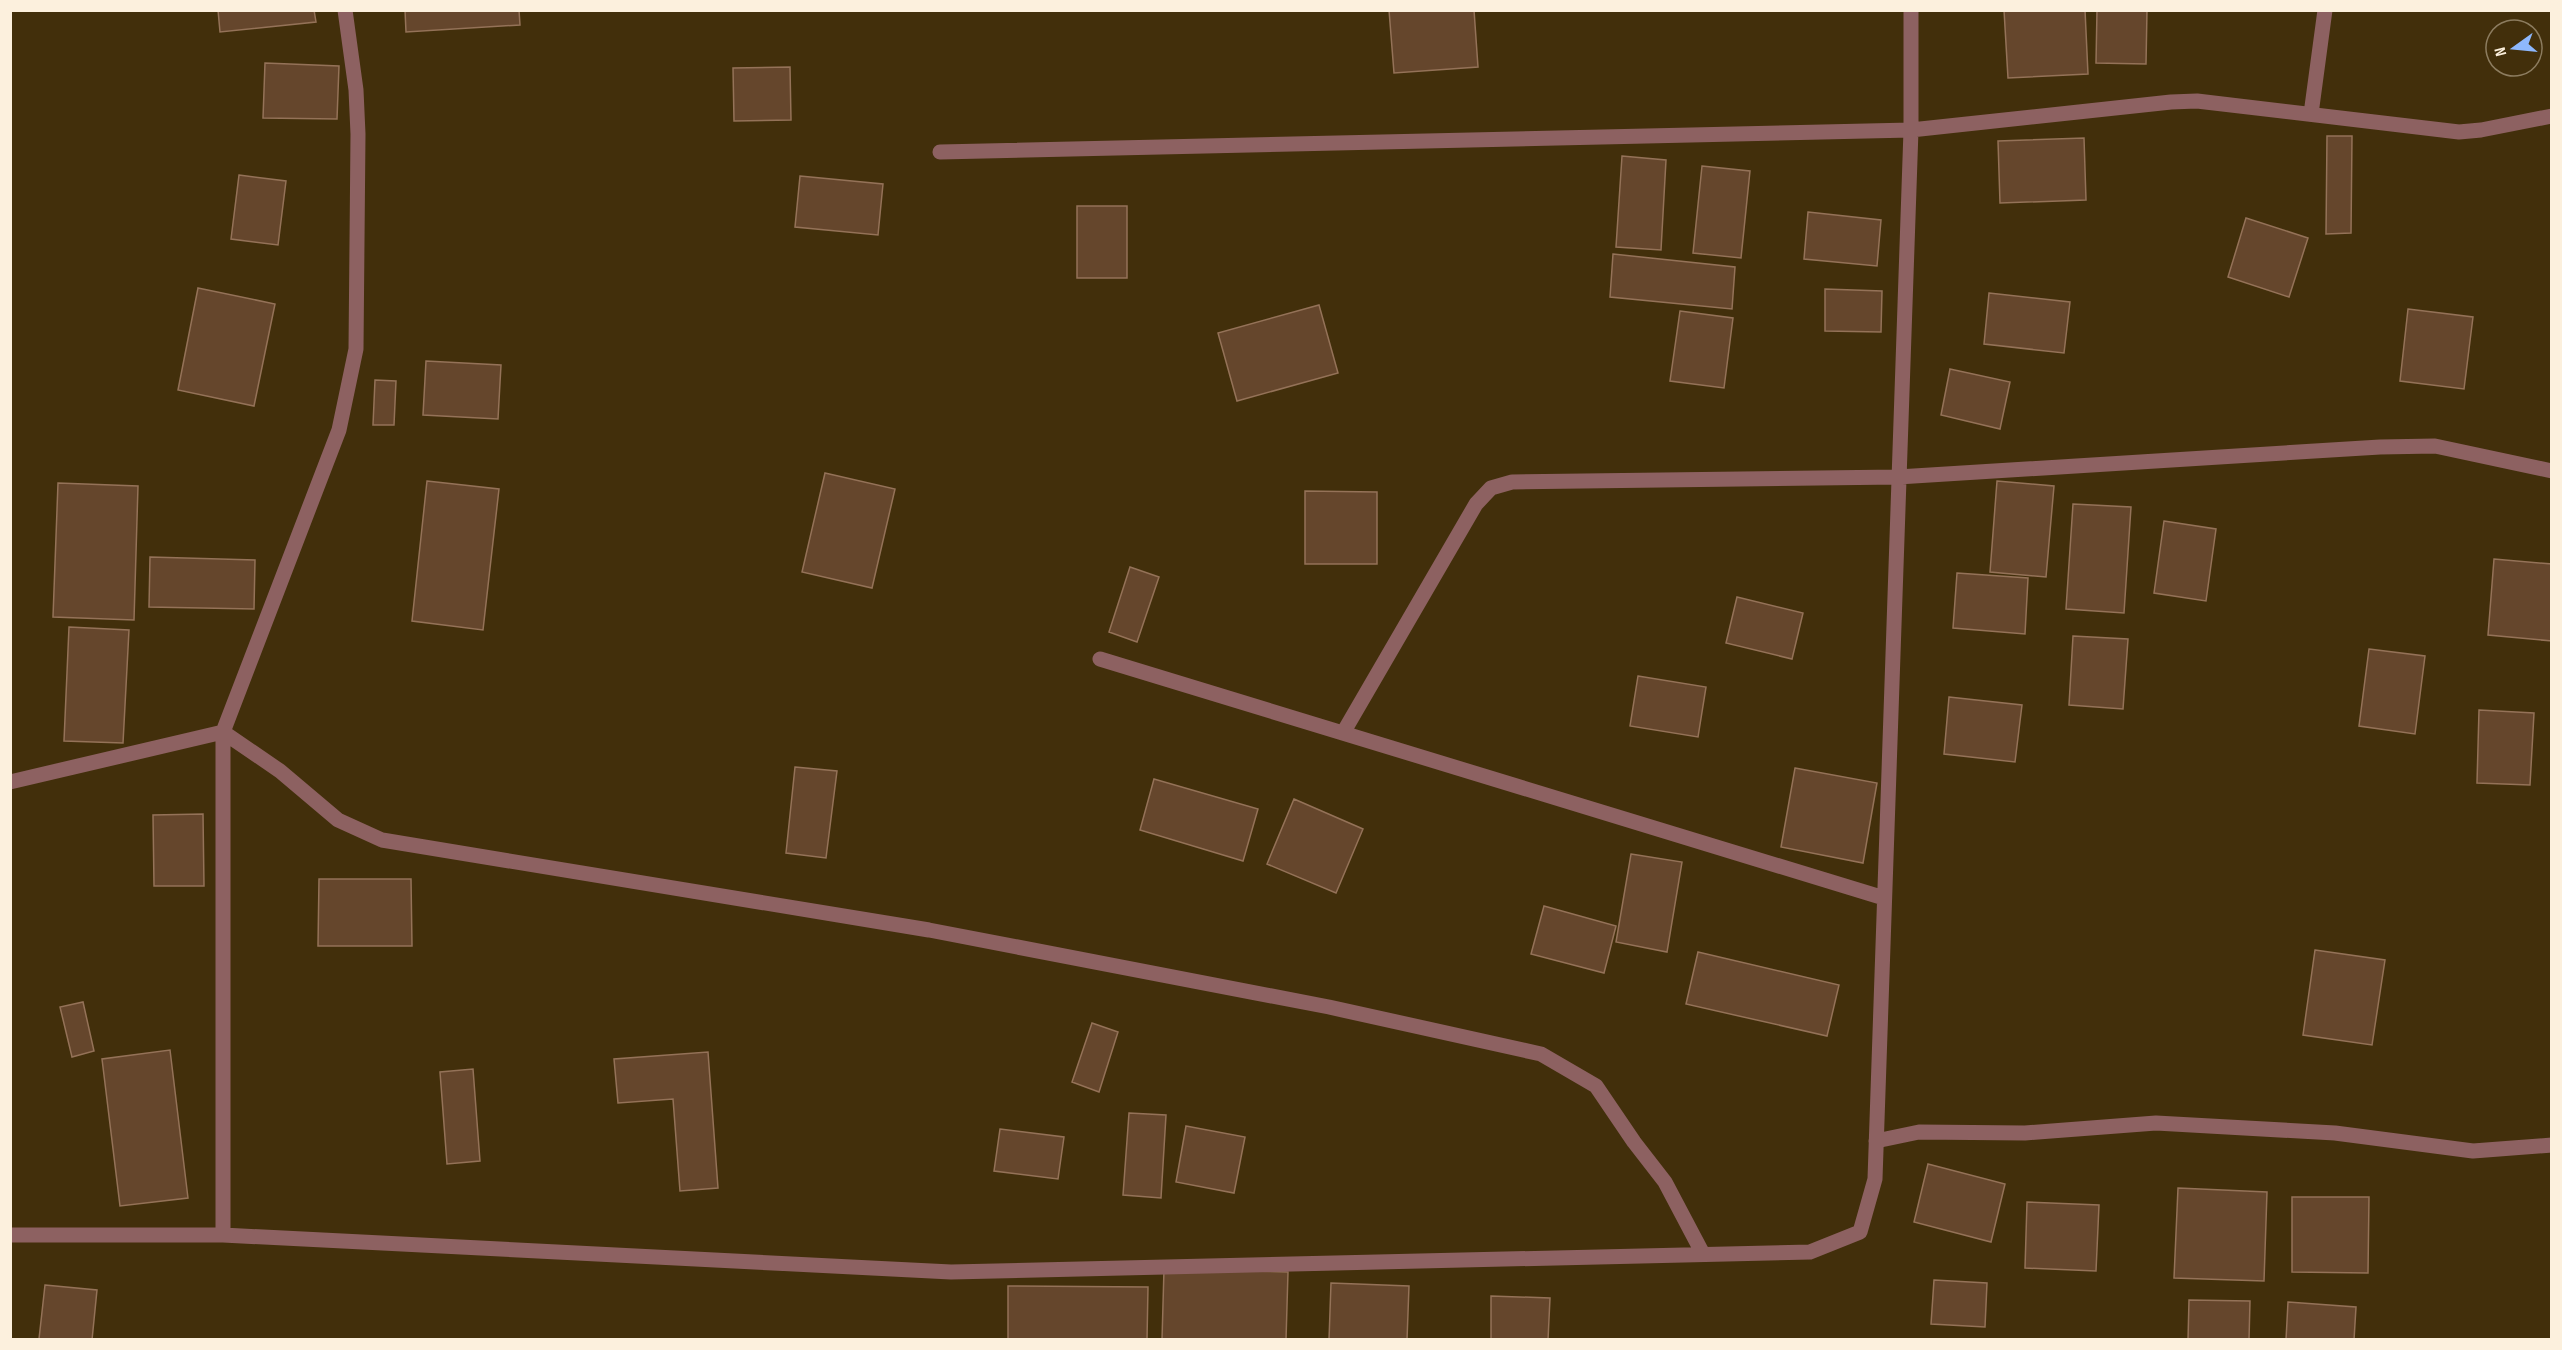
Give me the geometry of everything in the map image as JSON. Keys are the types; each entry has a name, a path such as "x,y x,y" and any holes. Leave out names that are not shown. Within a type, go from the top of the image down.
{"street":[{"path":"223,1235 223,732 339,430 356,349 358,134 356,90 345,10"},
{"path":"10,1235 223,1235 951,1272 1810,1252 1860,1232 1875,1179 1911,130 1911,10"},
{"path":"2311,114 2325,10"},
{"path":"940,152 1911,130 2197,101 2459,132 2552,116"},
{"path":"1343,733 1476,504 1491,489 1512,482 1898,477 2380,447 2434,446 2552,471"},
{"path":"1100,658 1884,898"},
{"path":"10,782 223,732 280,771 338,820 382,840 929,930 1329,1007 1540,1054 1596,1086 1634,1142 1665,1182 1702,1254"},
{"path":"1876,1141 1919,1132 2025,1134 2156,1123 2335,1133 2472,1151 2552,1145"}],"building":[{"path":"218,10 314,10 316,22 220,32"},
{"path":"405,10 519,10 520,25 406,32"},
{"path":"1389,10 1474,10 1478,67 1394,73"},
{"path":"2004,10 2085,10 2088,74 2008,78"},
{"path":"2097,10 2147,10 2146,64 2096,63"},
{"path":"265,63 339,66 337,119 263,118"},
{"path":"790,67 791,120 734,121 733,68"},
{"path":"2327,136 2352,136 2351,233 2326,234"},
{"path":"2084,138 2086,200 2000,203 1998,141"},
{"path":"1622,156 1666,160 1661,250 1616,247"},
{"path":"1702,166 1750,171 1741,258 1693,253"},
{"path":"239,175 286,181 278,245 231,239"},
{"path":"800,176 883,184 878,235 795,227"},
{"path":"1077,206 1127,206 1127,278 1077,278"},
{"path":"1808,212 1881,220 1877,266 1804,259"},
{"path":"2246,218 2308,238 2289,297 2228,277"},
{"path":"1613,254 1735,267 1732,309 1610,297"},
{"path":"198,288 275,304 254,406 178,390"},
{"path":"1825,289 1882,291 1881,332 1825,331"},
{"path":"1989,293 2070,302 2064,353 1984,344"},
{"path":"1319,305 1338,373 1237,401 1218,333"},
{"path":"2408,309 2473,317 2464,389 2400,381"},
{"path":"1680,311 1733,318 1724,388 1670,381"},
{"path":"426,361 501,365 498,419 423,415"},
{"path":"1950,369 2010,382 2000,429 1941,415"},
{"path":"375,380 396,381 394,425 373,425"},
{"path":"825,473 895,489 872,588 802,572"},
{"path":"427,481 499,489 483,630 412,621"},
{"path":"1997,481 2054,486 2046,577 1990,572"},
{"path":"58,483 138,486 134,620 53,617"},
{"path":"1305,491 1377,492 1377,564 1305,564"},
{"path":"2073,504 2131,507 2124,613 2066,609"},
{"path":"2164,521 2216,529 2206,601 2154,593"},
{"path":"150,557 255,560 254,609 149,607"},
{"path":"2494,559 2552,564 2552,641 2488,635"},
{"path":"1130,567 1159,577 1137,642 1109,632"},
{"path":"1957,573 2028,578 2025,634 1953,628"},
{"path":"1737,597 1803,613 1792,659 1726,643"},
{"path":"69,627 129,630 123,743 64,741"},
{"path":"2073,636 2128,639 2123,709 2069,705"},
{"path":"2369,649 2425,656 2415,734 2359,726"},
{"path":"1638,676 1706,687 1698,737 1630,726"},
{"path":"1949,697 2022,705 2015,762 1944,754"},
{"path":"2479,710 2534,713 2530,785 2477,783"},
{"path":"795,767 837,771 826,858 786,853"},
{"path":"1795,768 1877,783 1863,863 1781,847"},
{"path":"1154,779 1258,809 1243,861 1140,830"},
{"path":"1294,799 1363,829 1336,893 1267,864"},
{"path":"203,814 204,886 154,886 153,815"},
{"path":"1631,854 1682,862 1667,952 1616,942"},
{"path":"319,879 411,879 412,946 318,946"},
{"path":"1544,906 1616,926 1604,973 1531,954"},
{"path":"2315,950 2385,960 2372,1045 2303,1035"},
{"path":"1698,952 1839,985 1827,1036 1686,1004"},
{"path":"83,1002 94,1051 72,1057 60,1007"},
{"path":"1092,1023 1118,1032 1099,1092 1072,1082"},
{"path":"170,1050 188,1198 120,1206 102,1059"},
{"path":"708,1052 718,1188 680,1191 673,1099 618,1103 614,1059"},
{"path":"473,1069 480,1161 447,1164 440,1072"},
{"path":"1129,1113 1166,1115 1161,1198 1123,1195"},
{"path":"1186,1126 1245,1137 1234,1193 1176,1182"},
{"path":"1000,1129 1064,1137 1058,1179 994,1171"},
{"path":"1928,1164 2005,1184 1991,1242 1914,1222"},
{"path":"2178,1188 2267,1192 2264,1281 2174,1278"},
{"path":"2292,1197 2369,1197 2368,1273 2292,1272"},
{"path":"2027,1202 2099,1205 2096,1271 2025,1268"},
{"path":"1164,1269 1288,1272 1286,1340 1162,1340"},
{"path":"1934,1280 1987,1283 1985,1327 1931,1324"},
{"path":"1331,1283 1409,1286 1407,1340 1329,1340"},
{"path":"45,1285 97,1290 92,1340 39,1339"},
{"path":"1008,1286 1148,1287 1147,1340 1008,1340"},
{"path":"1491,1296 1550,1298 1548,1340 1491,1340"},
{"path":"2189,1300 2250,1301 2249,1340 2188,1340"},
{"path":"2288,1302 2356,1307 2354,1340 2286,1340"}]}
